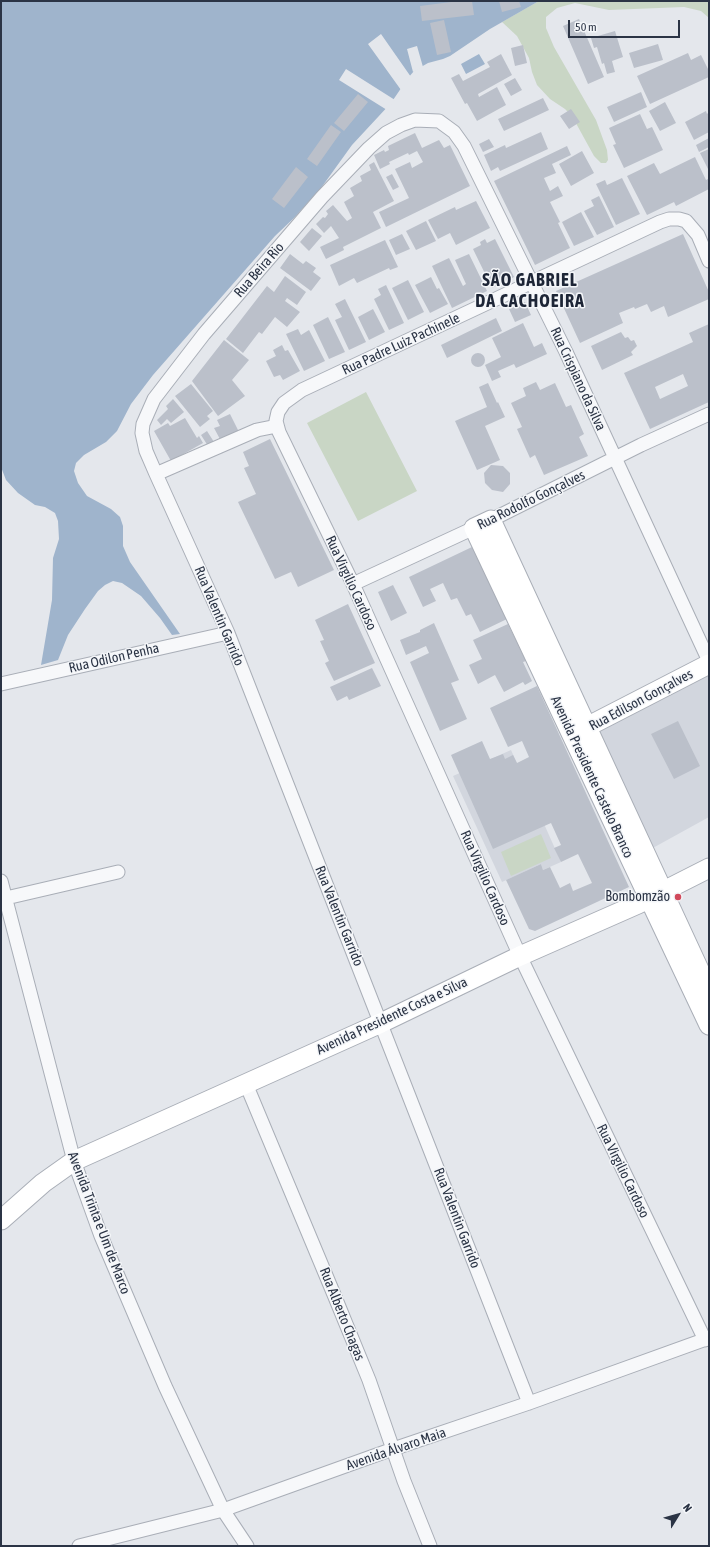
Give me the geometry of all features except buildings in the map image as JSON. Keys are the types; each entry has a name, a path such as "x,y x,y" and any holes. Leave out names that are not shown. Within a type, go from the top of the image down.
{"street":[{"name":"Rua Crispiano da Silva","path":"401,125 415,120 439,121 457,135 464,146 566,352 709,660"},
{"name":"Rua Beira Rio","path":"142,433 143,424 154,398 204,334 354,162 386,134 401,125"},
{"name":"Rua Padre Luiz Pachinele","path":"278,412 291,396 302,390 533,283 660,222 669,219 686,221 698,235 709,261"},
{"name":"Rua Virgilio Cardoso","path":"278,412 276,421 277,426 353,584 520,956 707,1339"},
{"name":"Rua Rodolfo Gonçalves","path":"353,584 491,520 709,414"},
{"path":"156,474 257,430 277,426"},
{"name":"Rua Valentin Garrido","path":"142,433 146,451 228,633 529,1403"},
{"name":"Avenida Presidente Castelo Branco","path":"491,520 580,731 656,895 709,1025"},
{"name":"Avenida Presidente Castelo Branco","path":"474,528 580,731"},
{"name":"Rua Odilon Penha","path":"1,684 228,633"},
{"name":"Rua Edilson Gonçalves","path":"580,731 709,664"},
{"name":"Avenida Presidente Costa e Silva","path":"1,1220 43,1183 74,1161 381,1023 520,956 656,895 709,868"},
{"path":"6,898 118,872"},
{"name":"Avenida Trinta e Um de Marco","path":"1,880 74,1161 102,1236 165,1386 223,1510 247,1546"},
{"name":"Avenida Presidente Castelo Branco","path":"656,895 709,991"},
{"name":"Rua Alberto Chagas","path":"246,1084 335,1297 368,1380 404,1481 430,1546"},
{"name":"Avenida Álvaro Maia","path":"79,1546 223,1510 707,1339"}],"shaded area":[{"path":"709,673 709,817 651,849 594,734"},
{"path":"511,750 561,862 543,870 541,864 502,882 453,776"}],"green space":[{"path":"539,1 709,1 709,18 701,11 684,7 609,10 575,3 557,8 546,17 546,28 554,47 596,120 607,150 608,160 606,163 601,163 594,156 572,116 565,109 550,99 537,85 529,58 517,36 502,22"},
{"path":"366,392 417,491 358,521 307,423"},
{"path":"541,834 551,858 511,876 501,852"}],"water":[{"path":"1,1 539,1 490,29 450,56 428,63 414,71 391,103 352,145 321,188 294,218 275,236 153,375 131,404 117,431 106,442 84,455 76,463 74,471 78,483 87,496 111,509 120,517 123,526 123,546 130,562 180,634 172,635 141,596 122,583 113,581 98,591 85,609 68,635 58,660 41,665 52,600 53,558 59,539 58,521 55,513 45,507 35,505 18,493 6,480 1,467"},
{"path":"479,54 485,64 466,74 461,64"}],"pier":[{"path":"381,34 411,77 401,90 368,44"},
{"path":"417,46 423,67 413,72 407,49"},
{"path":"346,69 395,100 387,110 339,80"}],"place":[{"name":"Bombomzão","path":"678,897"}],"district":[{"name":"SÃO GABRIEL DA CACHOEIRA","path":"530,290"}]}
